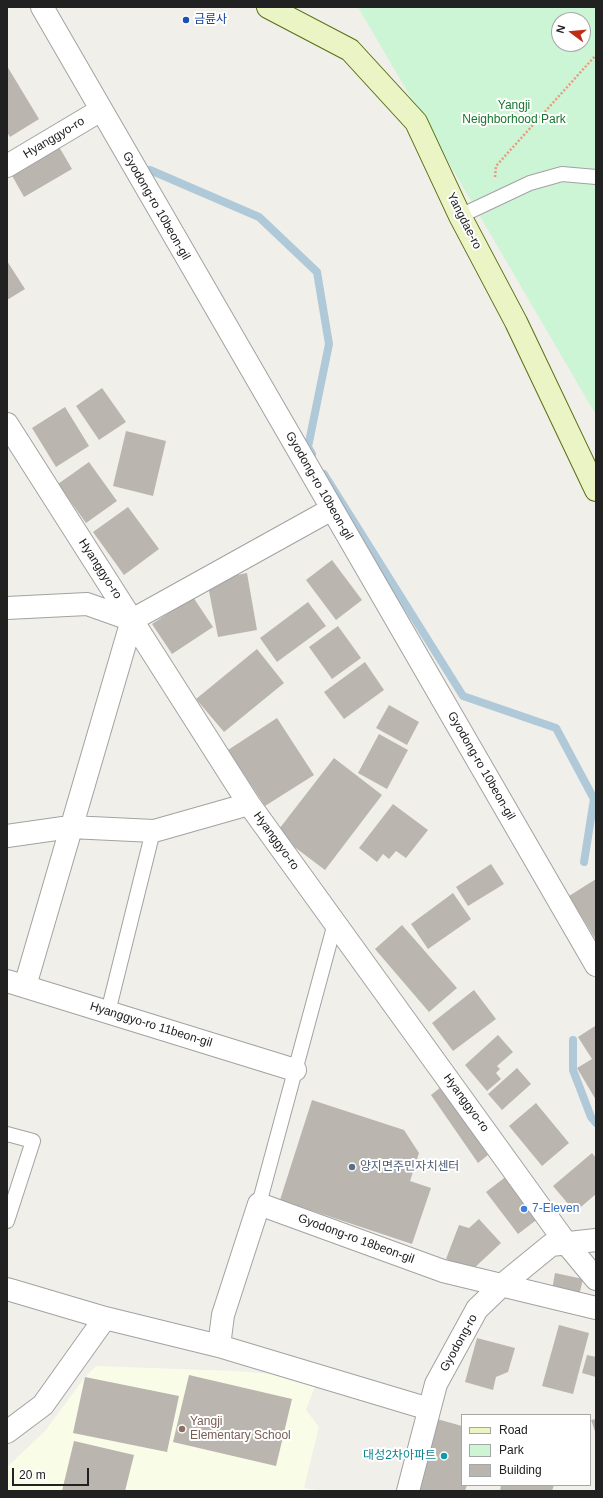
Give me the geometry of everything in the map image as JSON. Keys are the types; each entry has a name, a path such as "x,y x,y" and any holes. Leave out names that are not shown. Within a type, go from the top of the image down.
{"street":[{"name":"Gyodong-ro 10beon-gil","path":"42,7 596,965"},
{"name":"Yangdae-ro","path":"268,7 350,50 416,122 460,216 516,322 596,490"},
{"name":"Hyanggyo-ro","path":"7,166 101,110"},
{"name":"Hyanggyo-ro","path":"7,424 249,804 566,1243 596,1279"},
{"path":"16,983 70,827 132,620 332,509"},
{"path":"7,608 87,604 132,620"},
{"path":"7,836 70,827 153,831 249,804"},
{"name":"Hyanggyo-ro 11beon-gil","path":"16,983 295,1070"},
{"path":"219,1346 223,1316 259,1204"},
{"name":"Gyodong-ro 18beon-gil","path":"259,1204 443,1270 596,1308"},
{"name":"Gyodong-ro","path":"408,1491 436,1384 477,1309 502,1285 551,1245 596,1240"},
{"path":"7,1289 105,1318 219,1346 429,1409"},
{"path":"7,1432 43,1406 105,1318"}],"lane":[{"path":"460,216 530,183 562,174 596,177"},
{"path":"108,1012 153,831"},
{"path":"259,1204 335,923"},
{"path":"7,1134 33,1141 7,1221"}],"path":[{"path":"491,201 496,166 596,55"}],"shaded area":[{"name":"Yangji Elementary School","path":"96,1366 236,1371 318,1378 306,1410 319,1427 304,1488 318,1490 7,1491 7,1467 45,1431 85,1377"}],"green space":[{"name":"Yangji Neighborhood Park","path":"358,7 596,7 596,415"}],"building":[{"path":"7,66 39,119 10,137 7,132"},
{"path":"58,145 72,169 24,197 10,172"},
{"path":"7,261 25,289 7,300"},
{"path":"102,388 126,422 99,440 76,406"},
{"path":"65,407 89,446 56,467 32,428"},
{"path":"126,431 166,441 153,496 113,486"},
{"path":"89,462 117,501 86,523 58,484"},
{"path":"128,507 159,549 124,575 93,532"},
{"path":"332,560 362,600 336,620 306,580"},
{"path":"247,573 257,630 218,637 207,581"},
{"path":"193,597 213,627 172,654 152,624"},
{"path":"308,602 326,626 277,662 260,638"},
{"path":"338,626 361,658 332,679 309,647"},
{"path":"257,649 284,683 224,732 196,699"},
{"path":"365,662 384,690 344,719 324,692"},
{"path":"389,705 419,722 407,745 376,728"},
{"path":"277,718 314,775 265,806 228,750"},
{"path":"379,734 408,750 387,789 358,773"},
{"path":"334,758 382,795 325,870 276,833"},
{"path":"393,804 428,830 406,858 396,851 389,859 383,854 377,862 359,848"},
{"path":"491,864 504,884 468,906 456,887"},
{"path":"596,879 596,940 569,896"},
{"path":"453,893 471,919 428,949 411,924"},
{"path":"402,925 457,988 429,1012 375,949"},
{"path":"474,990 496,1019 453,1051 432,1023"},
{"path":"595,1026 596,1100 577,1068 592,1059 578,1037"},
{"path":"498,1035 513,1052 497,1066 500,1069 496,1073 501,1079 487,1091 465,1065"},
{"path":"517,1068 531,1084 502,1110 488,1094"},
{"path":"441,1087 488,1155 478,1163 431,1095"},
{"name":"양지면주민자치센터","path":"312,1100 404,1130 419,1153 410,1181 431,1188 412,1244 280,1200"},
{"path":"536,1103 569,1143 542,1166 509,1126"},
{"path":"592,1153 596,1158 596,1194 575,1212 553,1186"},
{"path":"508,1175 539,1218 518,1234 486,1192"},
{"path":"479,1219 501,1243 472,1270 446,1259 459,1225 469,1228"},
{"path":"555,1273 583,1279 579,1296 552,1290"},
{"path":"559,1325 589,1333 573,1394 542,1386"},
{"path":"477,1338 515,1348 508,1372 496,1377 493,1390 465,1382"},
{"path":"587,1355 596,1357 596,1377 582,1373"},
{"path":"189,1375 292,1399 276,1466 173,1442"},
{"path":"85,1377 179,1396 167,1452 73,1433"},
{"name":"대성2차아파트","path":"437,1419 461,1426 461,1486 467,1486 465,1491 417,1491"},
{"path":"596,1419 596,1434 591,1420"},
{"path":"74,1441 134,1455 125,1491 62,1491"},
{"path":"501,1486 554,1486 552,1491 500,1491"}],"waterway":[{"path":"150,170 259,217 317,272 329,344 308,447 312,454"},
{"path":"324,474 463,696 556,728 594,799 584,862"},
{"path":"573,1040 573,1070 591,1117 596,1123"}],"place":[{"name":"금륜사","path":"186,20"},
{"name":"양지면주민자치센터","path":"352,1167"},
{"name":"7-Eleven","path":"524,1209"},
{"name":"Yangji Elementary School","path":"182,1429"},
{"name":"대성2차아파트","path":"444,1456"}]}
